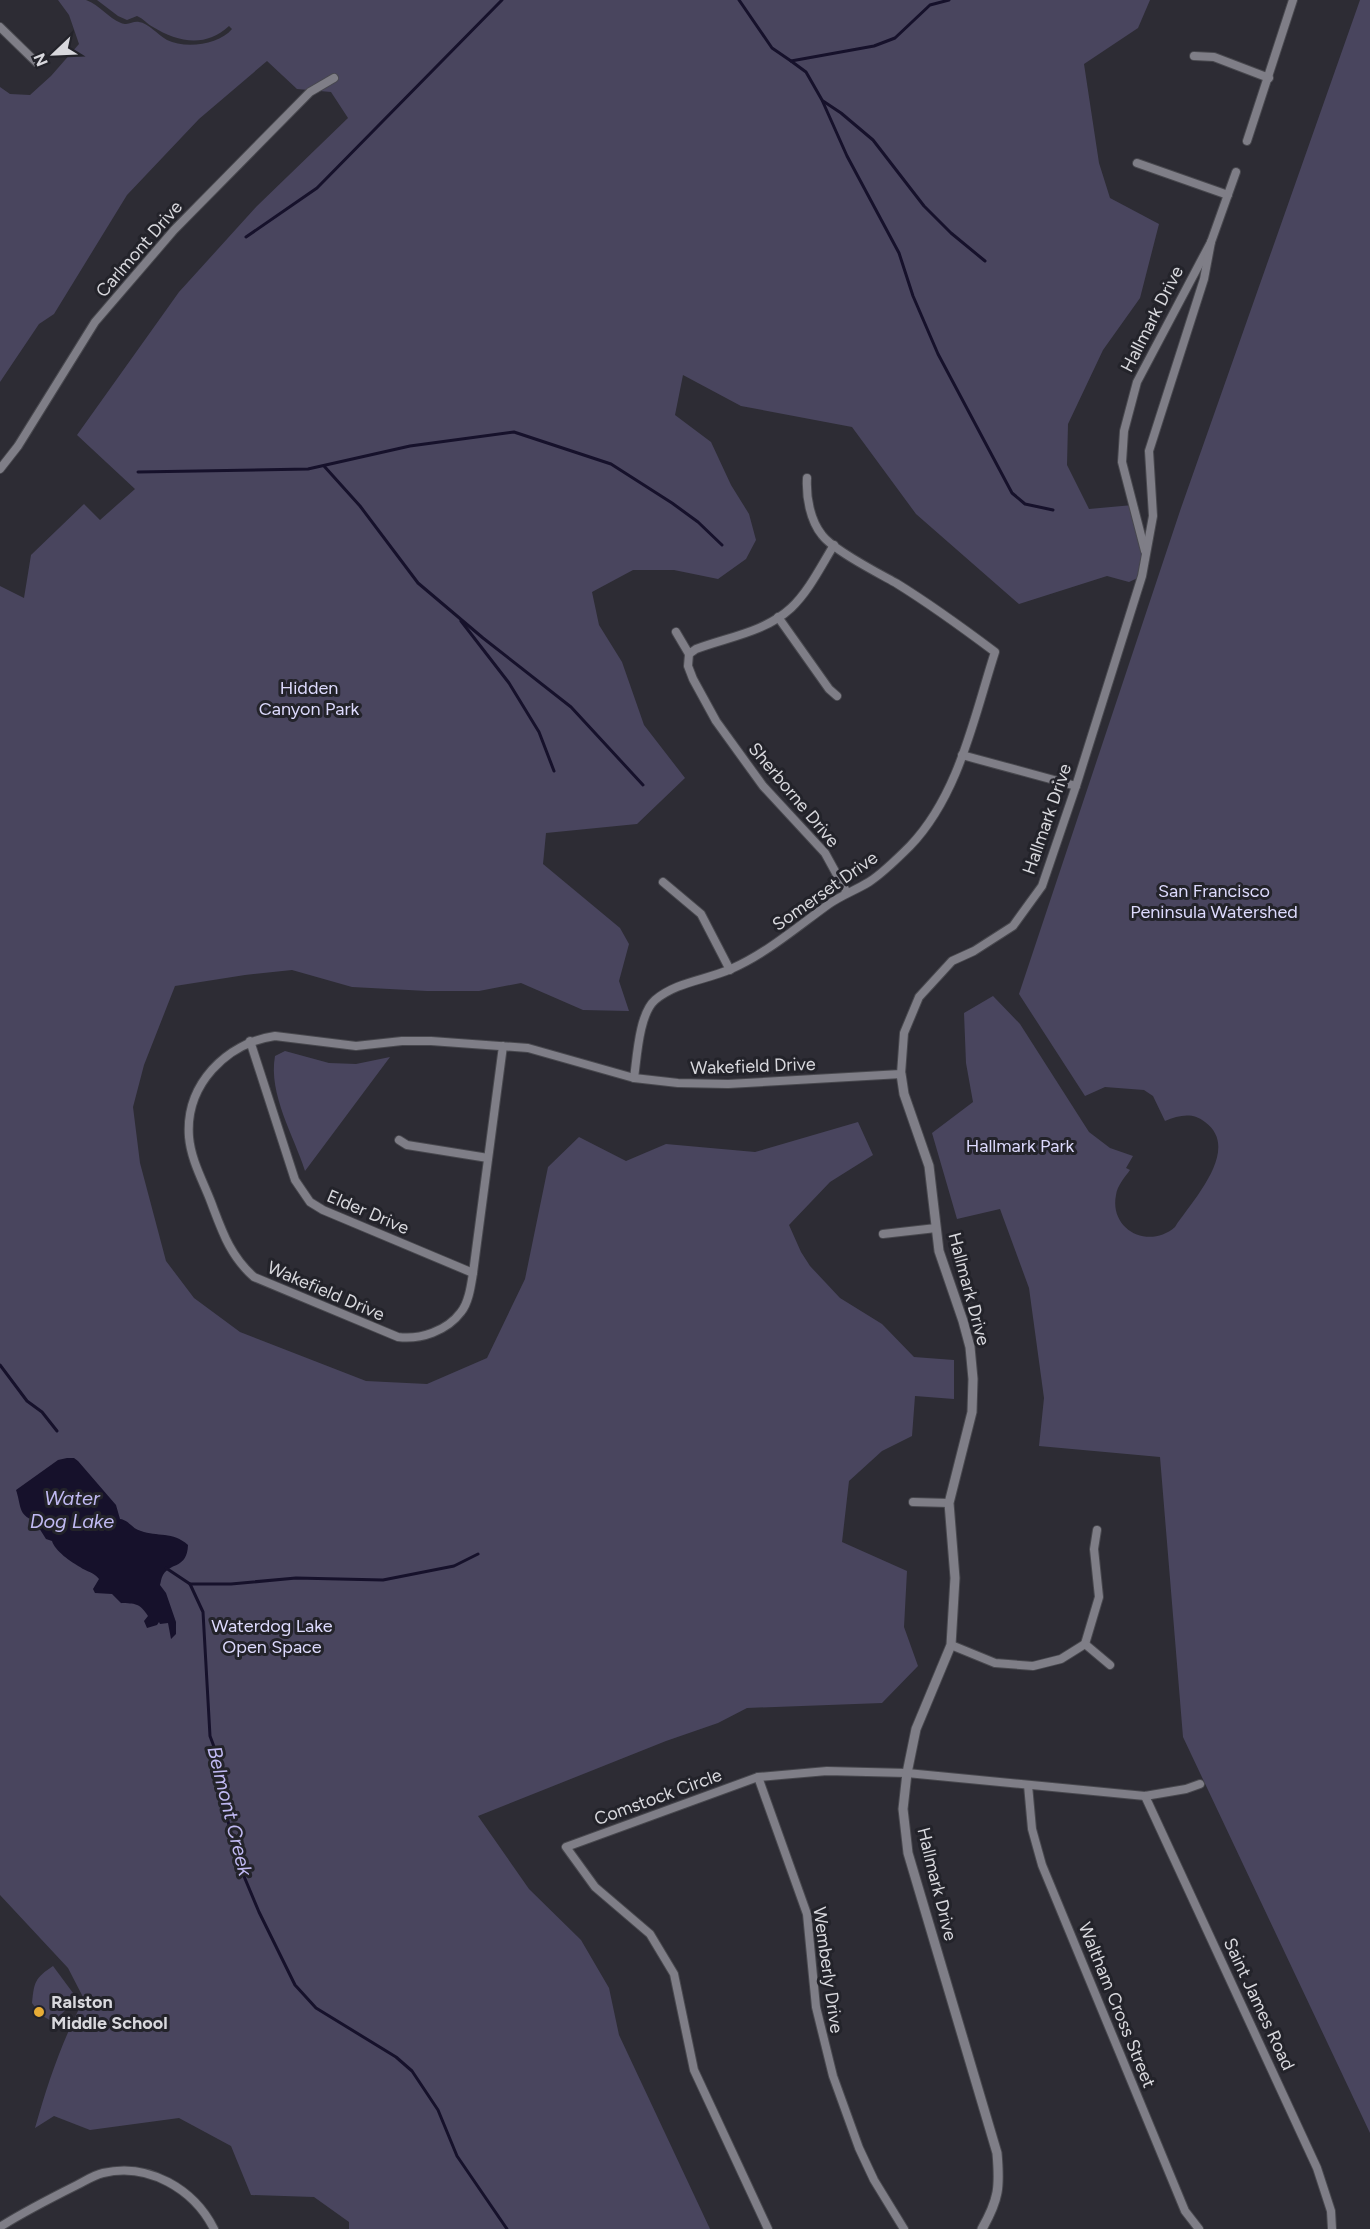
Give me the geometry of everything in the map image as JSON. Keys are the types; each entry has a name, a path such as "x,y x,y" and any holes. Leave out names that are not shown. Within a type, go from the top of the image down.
{"street":[{"path":"1247,141 1293,0"},
{"path":"0,27 37,63"},
{"path":"1194,56 1214,57 1269,78"},
{"name":"Carlmont Drive","path":"0,469 18,446 95,322 174,230 310,92 334,78"},
{"path":"1137,162 1228,195"},
{"name":"Hallmark Drive","path":"1146,554 1122,462 1124,431 1137,382 1211,242 1236,172"},
{"name":"Hallmark Drive","path":"982,2229 996,2199 999,2174 997,2153 909,1853 903,1809 907,1773 916,1729 951,1645 955,1578 949,1503 972,1412 973,1379 970,1347 939,1251 929,1166 904,1094 901,1074 904,1033 919,997 952,961 974,951 1013,926 1042,886 1142,576 1153,516 1149,451 1204,279 1211,242"},
{"path":"689,654 696,649 758,628 778,617 790,608 807,589 834,545 822,536 814,520 806,494 807,478"},
{"name":"Somerset Drive","path":"634,1078 644,1018 654,1001 679,986 730,970 775,945 847,893 872,880 909,847 938,811 962,755 995,652 904,588 834,545"},
{"path":"778,617 829,689 837,696"},
{"name":"Sherborne Drive","path":"676,632 689,654 688,666 693,679 716,721 763,786 825,853 847,893"},
{"path":"962,755 1076,786"},
{"path":"663,882 702,914 730,970"},
{"name":"Wakefield Drive","path":"503,1046 470,1290 462,1311 452,1322 427,1335 406,1338 388,1334 254,1276 242,1267 226,1242 193,1157 189,1137 189,1120 194,1100 209,1072 228,1054 250,1041 275,1036 356,1047 402,1041 503,1046 528,1048 634,1078 678,1083 728,1084 901,1074"},
{"name":"Elder Drive","path":"250,1041 296,1180 310,1202 323,1210 473,1272"},
{"path":"399,1140 407,1145 488,1158"},
{"path":"883,1234 936,1228"},
{"path":"913,1502 949,1503"},
{"path":"951,1645 995,1664 1033,1666 1061,1659 1085,1644 1099,1596 1094,1549 1097,1530"},
{"path":"1085,1644 1110,1665"},
{"name":"Comstock Circle","path":"768,2229 693,2070 674,1974 650,1934 595,1887 566,1847 758,1777 827,1771 907,1773 1145,1796 1186,1789 1200,1784"},
{"name":"Wemberly Drive","path":"758,1777 807,1914 816,2007 833,2076 859,2148 874,2180 904,2229"},
{"name":"Waltham Cross Street","path":"1028,1785 1032,1829 1042,1865 1185,2211 1199,2229"},
{"name":"Saint James Road","path":"1145,1796 1317,2168 1330,2211 1332,2229"},
{"path":"0,2227 31,2207 102,2173 125,2171 147,2174 168,2181 191,2196 214,2229"}],"green space":[{"path":"58,0 86,0 121,23 142,23 167,40 192,45 219,39 232,29 229,26 211,38 201,40 182,39 162,32 137,16 127,20 118,16 97,0 1150,0 1138,28 1084,64 1099,163 1110,198 1159,224 1140,298 1103,350 1068,424 1067,465 1089,509 1133,505 1146,554 1142,576 1129,582 1107,576 1019,604 916,514 852,427 741,406 683,375 675,415 711,442 731,485 749,514 756,540 746,559 718,579 674,570 633,570 592,592 599,625 622,662 644,725 685,778 637,824 546,833 543,864 620,928 629,944 619,981 629,1011 583,1010 521,983 479,991 352,987 292,970 175,986 144,1065 133,1107 140,1163 166,1261 194,1298 240,1332 366,1381 427,1384 487,1358 525,1279 548,1167 579,1137 626,1161 666,1144 755,1152 858,1122 873,1155 830,1182 789,1225 810,1266 840,1298 882,1324 914,1357 954,1360 954,1399 915,1396 912,1436 882,1451 849,1481 842,1542 907,1571 904,1627 918,1666 882,1703 747,1708 718,1723 666,1741 478,1816 529,1889 581,1940 609,1988 619,2035 710,2229 349,2229 349,2222 314,2197 251,2195 231,2146 179,2118 90,2130 54,2116 35,2128 56,2062 84,1999 68,1968 0,1895 0,586 24,598 31,555 84,504 100,520 135,489 77,435 179,292 257,206 348,118 331,92 297,89 267,61 199,119 127,195 54,314 39,324 0,382 0,87 10,94 30,95 51,76 79,44 69,15"},
{"name":"San Francisco Peninsula Watershed","path":"1360,0 1370,0 1370,2133 1183,1737 1160,1457 1039,1446 1044,1398 1029,1288 1000,1209 957,1219 932,1133 973,1102 966,1063 964,1013 993,996 1020,1024 1089,1132 1110,1148 1133,1156 1126,1168 1130,1170 1117,1192 1115,1207 1125,1227 1133,1233 1154,1237 1165,1234 1175,1227 1202,1189 1216,1160 1218,1146 1215,1133 1205,1122 1196,1117 1186,1116 1165,1121 1153,1096 1144,1090 1105,1087 1085,1096 1019,994 1181,508"},
{"path":"285,1051 329,1063 356,1064 390,1057 305,1171 283,1115 275,1085 275,1056"},
{"path":"53,1966 73,1993 74,2002 53,2022 41,2015 32,2003 36,1981"}],"water":[{"name":"Water Dog Lake","path":"74,1458 78,1461 116,1505 120,1519 138,1530 171,1536 188,1545 185,1558 166,1571 160,1585 166,1593 176,1622 176,1634 171,1639 168,1623 160,1624 159,1622 147,1628 144,1621 148,1616 139,1606 121,1603 112,1594 95,1593 93,1589 99,1579 64,1556 56,1549 52,1541 46,1539 34,1520 25,1516 16,1490 58,1460"}],"waterway":[{"path":"246,237 317,188 502,0"},
{"path":"739,0 772,48 791,61 874,46 895,38 930,5 949,0"},
{"path":"791,61 806,72 822,100 847,156 899,253 913,296 938,354 1012,493 1025,504 1053,510"},
{"path":"823,101 873,140 924,206 951,233 985,261"},
{"path":"138,472 308,469 410,446 514,432 611,464 672,503 698,522 722,545"},
{"path":"324,466 360,506 418,583 483,638 571,707 643,785"},
{"path":"461,621 509,683 539,732 554,771"},
{"name":"Belmont Creek","path":"0,1365 27,1401 42,1412 57,1431"},
{"path":"190,1584 231,1584 296,1578 383,1580 454,1566 478,1554"},
{"name":"Belmont Creek","path":"166,1568 190,1584 203,1612 210,1736 219,1760 225,1809 238,1862 259,1912 295,1985 316,2008 396,2057 412,2071 438,2110 457,2156 507,2229"}],"place":[{"name":"Ralston Middle School","path":"39,2012"}],"park label":[{"name":"Hidden Canyon Park","path":"309,698"},
{"name":"Hallmark Park","path":"1020,1146"},
{"name":"Waterdog Lake Open Space","path":"272,1636"}]}
